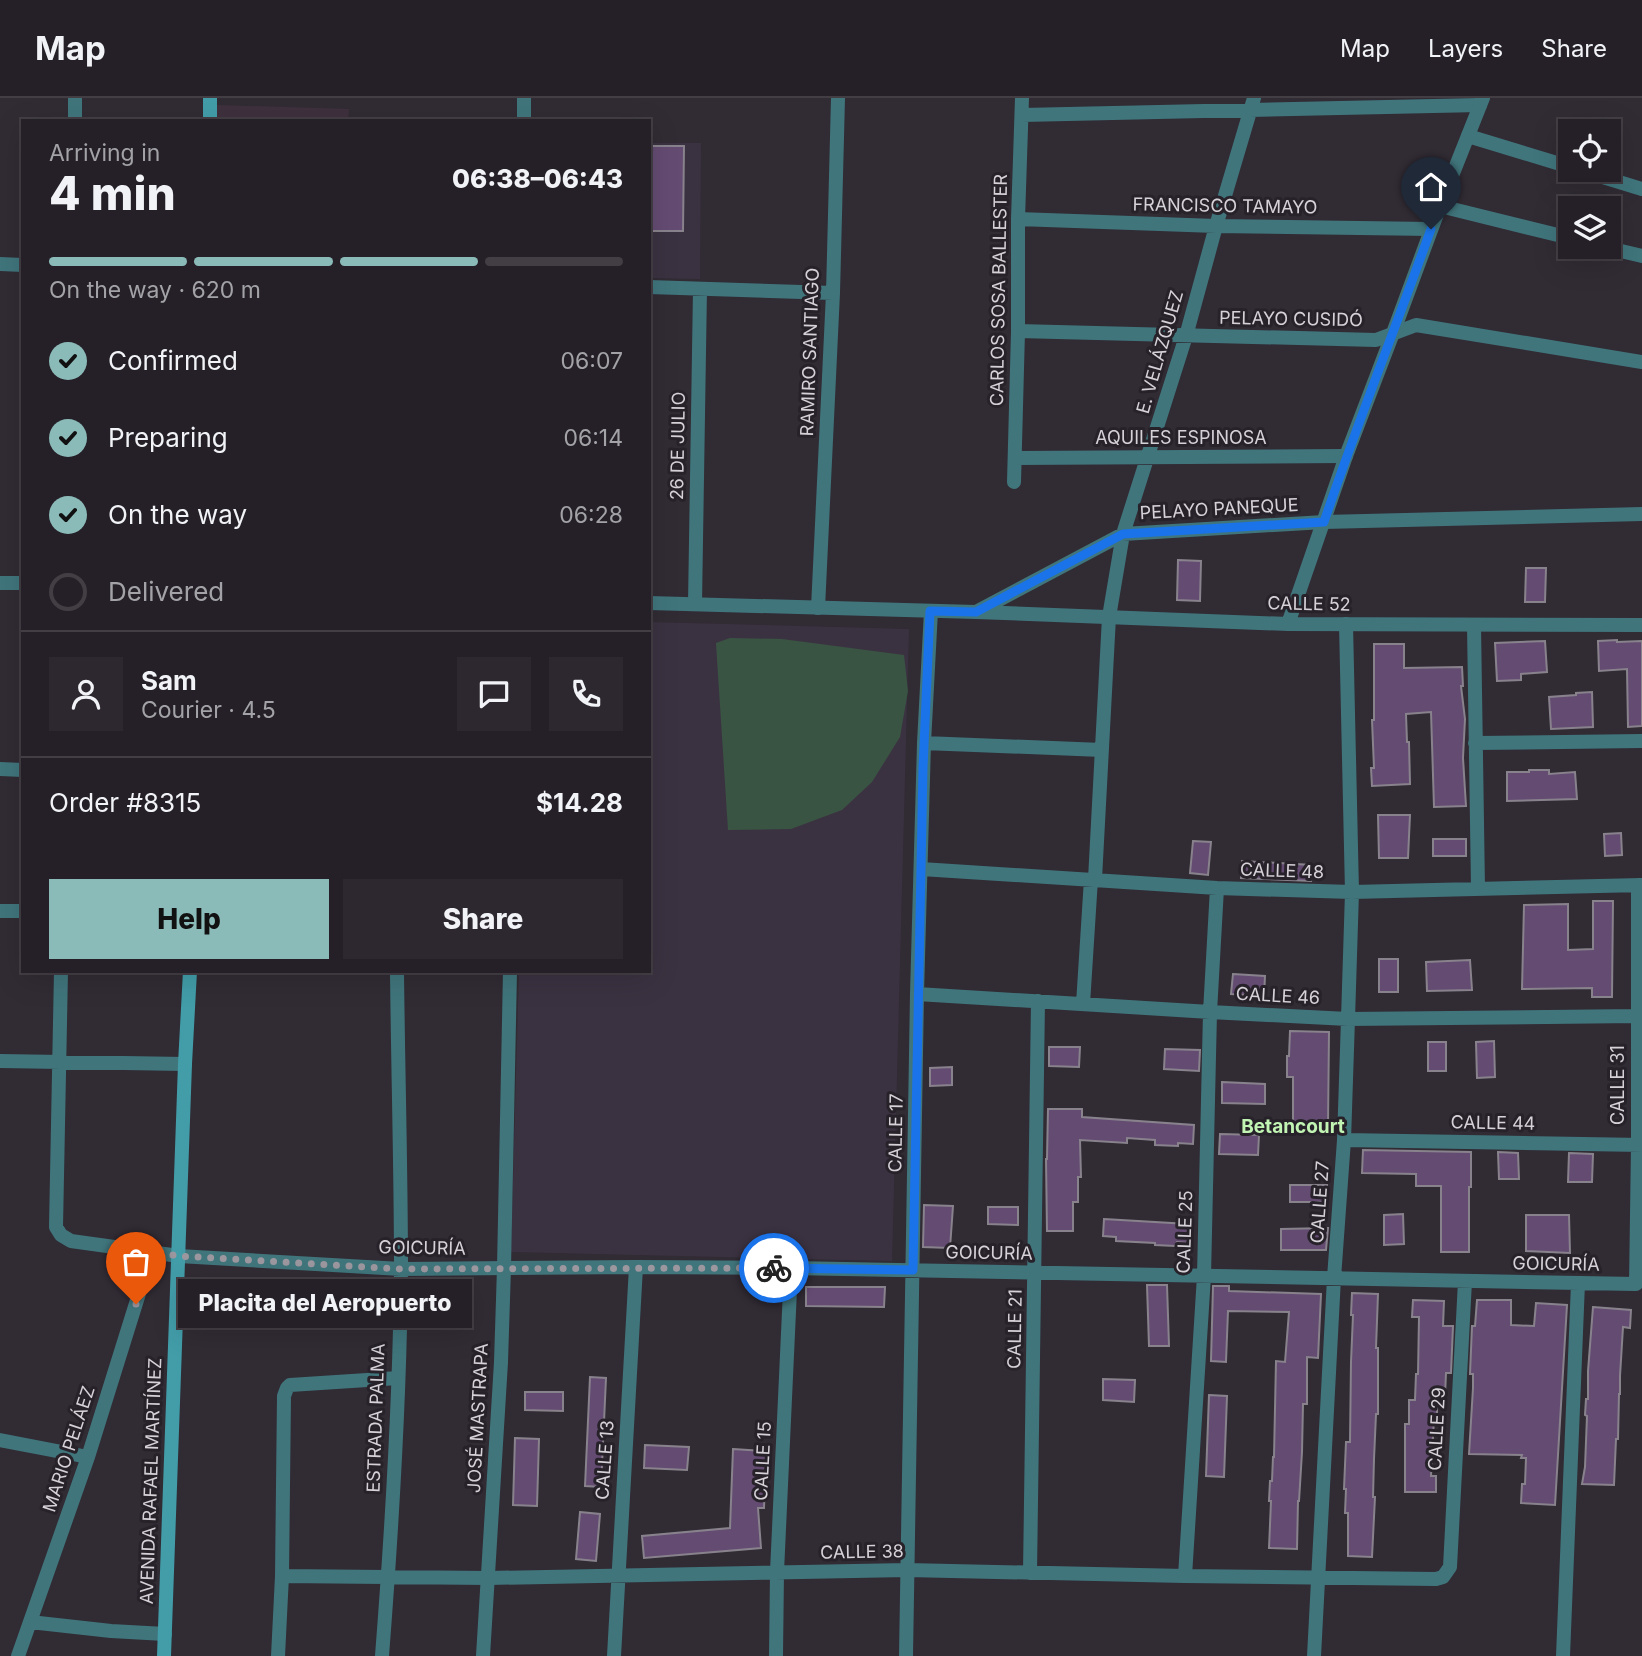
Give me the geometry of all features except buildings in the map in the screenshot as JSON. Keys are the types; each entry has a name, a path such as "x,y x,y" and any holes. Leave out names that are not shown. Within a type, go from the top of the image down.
{"main road":[{"path":"210,98 210,119"},
{"name":"AVENIDA RAFAEL MARTÍNEZ","path":"164,1656 190,973"}],"street":[{"path":"75,98 75,119"},
{"path":"524,98 524,119"},
{"name":"RAMIRO SANTIAGO","path":"818,608 833,293 838,98"},
{"name":"CARLOS SOSA BALLESTER","path":"1014,482 1022,98"},
{"path":"1022,115 1252,104 1482,102 1346,456 1288,624"},
{"name":"E. VELÁZQUEZ","path":"1083,1004 1109,617 1123,534 1186,336 1252,104"},
{"path":"1468,136 1558,163"},
{"path":"1619,182 1642,189"},
{"path":"1440,206 1558,235"},
{"name":"FRANCISCO TAMAYO","path":"1018,219 1216,226 1431,229"},
{"path":"1621,251 1642,256"},
{"path":"0,264 21,265"},
{"path":"651,287 833,293"},
{"name":"26 DE JULIO","path":"695,604 700,289"},
{"name":"PELAYO CUSIDÓ","path":"1018,331 1376,340 1416,325 1641,362"},
{"path":"1641,362 1642,347"},
{"name":"AQUILES ESPINOSA","path":"1015,458 1346,456"},
{"name":"PELAYO PANEQUE","path":"651,603 976,612 1123,534 1324,522 1642,514"},
{"path":"0,583 21,583"},
{"name":"CALLE 17","path":"906,1656 918,994 930,611"},
{"name":"CALLE 52","path":"976,612 1288,624 1642,625"},
{"name":"CALLE 27","path":"1314,1656 1344,1140 1352,892 1346,624"},
{"path":"1474,625 1478,888"},
{"path":"1475,743 1642,741"},
{"path":"924,743 1102,750"},
{"path":"0,769 21,770"},
{"name":"CALLE 48","path":"921,869 1217,888 1352,892 1640,885"},
{"name":"CALLE 31","path":"1636,1284 1640,1145 1637,1016 1640,885"},
{"name":"CALLE 25","path":"1185,1576 1204,1276 1210,1013 1217,888"},
{"path":"0,911 21,911"},
{"path":"58,1062 61,973"},
{"name":"ESTRADA PALMA","path":"382,1656 398,1378 401,1269 397,973"},
{"name":"JOSÉ MASTRAPA","path":"483,1656 501,1362 510,973"},
{"name":"CALLE 46","path":"918,994 1348,1019 1637,1016"},
{"name":"CALLE 21","path":"1030,1573 1038,1001"},
{"path":"0,1062 185,1064"},
{"name":"GOICURÍA","path":"58,1062 56,1227 61,1235 71,1241 179,1256 401,1269 791,1268 1636,1284"},
{"name":"CALLE 44","path":"1344,1140 1640,1145"},
{"name":"MARIO PELÁEZ","path":"18,1656 88,1457 152,1252"},
{"name":"CALLE 13","path":"614,1656 636,1267"},
{"name":"CALLE 15","path":"776,1656 777,1572 791,1268"},
{"name":"CALLE 29","path":"1443,1577 1450,1567 1465,1281"},
{"path":"1563,1656 1578,1283"},
{"path":"278,1656 286,1388 290,1385 398,1378"},
{"path":"0,1440 88,1457"},
{"name":"CALLE 38","path":"282,1576 617,1577 907,1570 1185,1576 1443,1577"},
{"path":"30,1622 164,1634"}],"shaded area":[{"path":"217,105 349,109 348,119 217,119"},
{"path":"651,143 701,143 700,279 651,278"},
{"path":"651,622 909,629 892,1261 511,1252 519,973 651,973"}],"green space":[{"path":"730,638 782,639 904,655 908,691 900,737 872,782 842,810 791,829 728,830 716,643"}],"way so far":[{"path":"136,1304 152,1252 179,1256 401,1269 774,1268"}],"place":[{"name":"Placita del Aeropuerto","path":"136,1304"}],"district":[{"name":"Betancourt","path":"1293,1126"}],"route":[{"path":"774,1268 913,1270 923,768 930,611 976,612 1123,534 1324,522 1431,229"}]}
